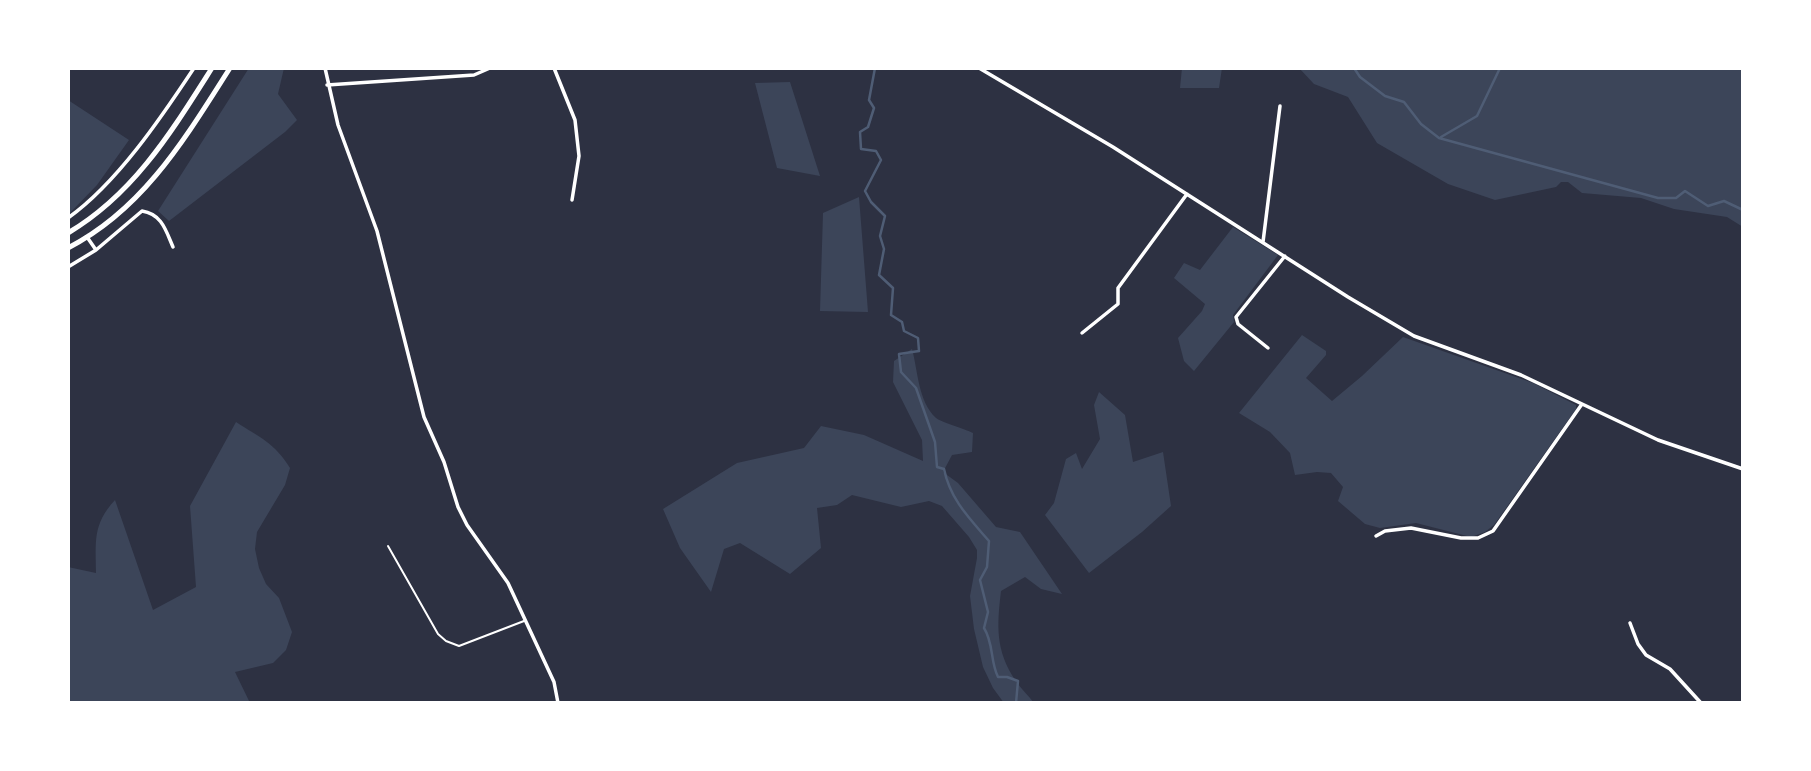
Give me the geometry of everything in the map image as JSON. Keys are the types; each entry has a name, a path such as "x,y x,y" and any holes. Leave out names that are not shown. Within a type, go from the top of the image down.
{"highway":[{"path":"68,233 97,214 132,183 212,68"},
{"path":"68,248 121,212 149,185 187,134 230,68"}],"street":[{"path":"68,218 100,191 127,159 166,111 194,68"},
{"path":"325,68 338,125 377,231 424,416 463,516 502,574 526,621 554,682 558,703"},
{"path":"327,85 474,75 490,68"},
{"path":"554,68 575,120 579,156 572,200"},
{"path":"979,68 1113,147 1348,298 1414,336 1521,375 1658,440 1743,470"},
{"path":"1263,242 1280,106"},
{"path":"1082,333 1118,304 1118,288 1186,194"},
{"path":"68,267 96,250 142,211 150,212 161,221 173,247"},
{"path":"87,237 96,250"},
{"path":"1268,348 1238,324 1236,317 1285,256"},
{"path":"1376,536 1384,531 1411,528 1461,538 1478,538 1493,531 1581,404"},
{"path":"1630,623 1638,644 1646,655 1670,669 1701,703"}],"lane":[{"path":"388,546 438,634 446,641 459,646 526,621"}],"shaded area":[{"path":"249,68 284,68 278,94 297,120 169,221 158,211"},
{"path":"1182,68 1222,68 1219,88 1180,88"},
{"path":"1299,68 1743,68 1743,227 1727,217 1674,209 1641,198 1582,193 1568,182 1495,200 1448,184 1377,143 1348,97 1314,84"},
{"path":"790,82 820,176 777,168 755,83"},
{"path":"68,100 129,140 97,185 68,215"},
{"path":"859,197 868,312 820,311 823,213"},
{"path":"1233,227 1278,255 1233,315 1234,322 1194,371 1184,361 1178,338 1205,304 1174,278 1184,263 1200,270"},
{"path":"1302,335 1326,351 1326,355 1306,378 1332,401 1403,337 1533,383 1576,405 1576,409 1494,525 1485,532 1471,537 1416,523 1380,528 1365,524 1338,501 1343,487 1331,473 1295,475 1290,453 1270,432 1239,413"},
{"path":"912,349 922,394 930,411 939,420 973,433 972,452 952,455 943,472 958,483 996,527 1020,532 1062,594 1041,589 1025,577 1001,591 998,627 1004,659 1018,684 1034,703 1004,703 983,667 970,596 977,550 942,506 929,501 901,507 852,495 837,505 817,508 821,548 790,574 740,543 724,549 711,592 680,548 663,509 737,463 804,448 821,426 864,435 923,461 922,440 893,382 894,361"},
{"path":"1099,392 1125,415 1133,462 1163,452 1171,506 1089,573 1045,515 1054,503 1066,459 1076,453 1082,469 1100,439 1094,405"},
{"path":"236,422 272,446 290,468 285,485 257,532 255,549 266,584 279,598 292,632 286,650 273,663 235,672 250,703 68,703 68,567 96,573 99,526 115,500 153,610 196,587 190,506"}],"waterway":[{"path":"875,68 869,100 874,108 868,127 860,132 861,149 876,151 881,160 865,191 871,202 885,216 880,236 884,249 879,275 893,288 891,315 902,322 904,331 918,338 919,351 899,354 901,372 916,388 935,442 937,467 944,469 956,499 989,541 987,567 980,580 988,612 984,628 998,677 1018,681 1016,703"},
{"path":"1354,68 1360,77 1385,96 1404,102 1421,124 1439,138 1658,198 1676,198 1685,191 1708,206 1724,201 1743,210"},
{"path":"1441,137 1477,116 1500,68"}]}
